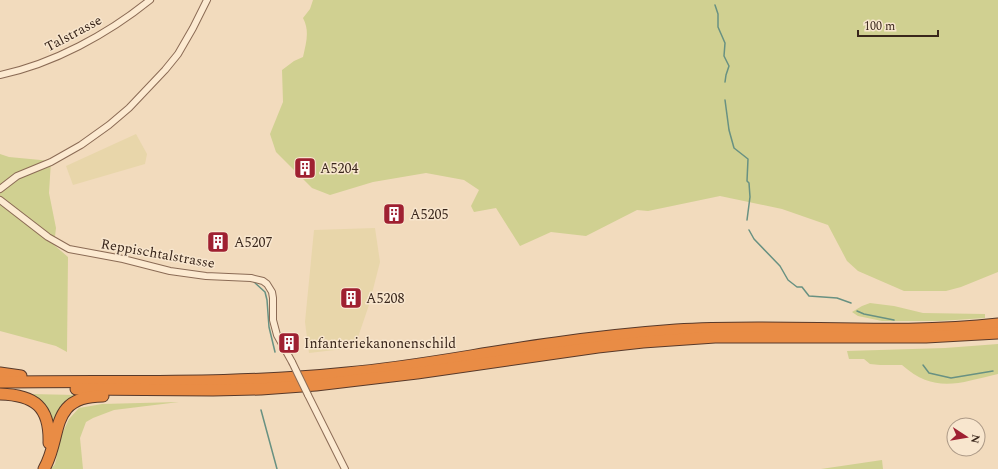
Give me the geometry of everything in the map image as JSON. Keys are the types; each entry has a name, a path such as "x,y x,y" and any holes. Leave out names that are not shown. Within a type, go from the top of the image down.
{"highway":[{"path":"0,382 183,382 309,377 416,365 562,342 679,330 746,328 927,328 998,324"},
{"path":"0,389 261,389 316,385 417,373 598,347 686,339 745,336 926,337 998,333"},
{"path":"0,373 34,377 64,378 78,382"},
{"path":"39,469 45,462 48,454 52,431 67,408 78,400 97,396 138,396 148,390"},
{"path":"0,394 25,397 37,404 45,415 52,431 50,455 44,469"}],"street":[{"name":"Talstrasse","path":"0,75 43,62 65,53 121,21 150,0"},
{"path":"0,189 17,176 51,162 100,132 129,108 165,70 186,42 207,0"},
{"name":"Reppischtalstrasse","path":"0,200 48,237 69,249 206,276 251,278 263,281 267,284 274,298 273,320 277,335 345,469"}],"shaded area":[{"path":"136,134 147,154 145,164 73,185 66,166"},
{"path":"375,228 380,262 369,305 357,340 352,348 309,353 305,322 314,230"}],"green space":[{"path":"313,0 998,0 998,272 961,287 946,291 904,291 858,271 847,261 828,225 782,209 720,196 648,211 637,210 586,236 551,232 520,246 496,208 474,212 471,206 479,190 464,180 426,173 373,182 330,195 312,188 276,152 270,134 283,102 282,70 294,61 303,57 307,32 303,18 310,9"},
{"path":"0,154 9,157 51,161 49,193 56,228 54,245 68,257 67,352 56,346 0,331"},
{"path":"870,303 894,306 923,313 985,314 985,318 940,321 882,321 858,316 852,312"},
{"path":"998,344 998,374 948,384 925,380 902,365 870,364 864,359 849,359 847,351 945,348"},
{"path":"30,394 76,395 66,404 51,429"},
{"path":"179,402 114,410 93,418 86,422 80,438 83,469 51,469 55,464 61,436 69,419 79,408 102,404"},
{"path":"882,460 883,469 821,469"}],"waterway":[{"path":"715,5 718,14 718,27 725,43 724,56 729,66 725,82"},
{"path":"725,100 729,130 734,148 748,159 747,181 749,183 750,197 747,220"},
{"path":"749,230 754,239 780,266 788,280 797,287 802,287 809,296 837,298 851,303"},
{"path":"254,282 265,292 269,327 275,352"},
{"path":"857,311 864,314 894,320"},
{"path":"923,365 929,373 951,378 993,371"},
{"path":"261,410 277,469"}],"place":[{"name":"A5204","path":"305,168"},
{"name":"A5205","path":"394,214"},
{"name":"A5207","path":"218,242"},
{"name":"A5208","path":"351,298"},
{"name":"Infanteriekanonenschild","path":"289,343"}]}
